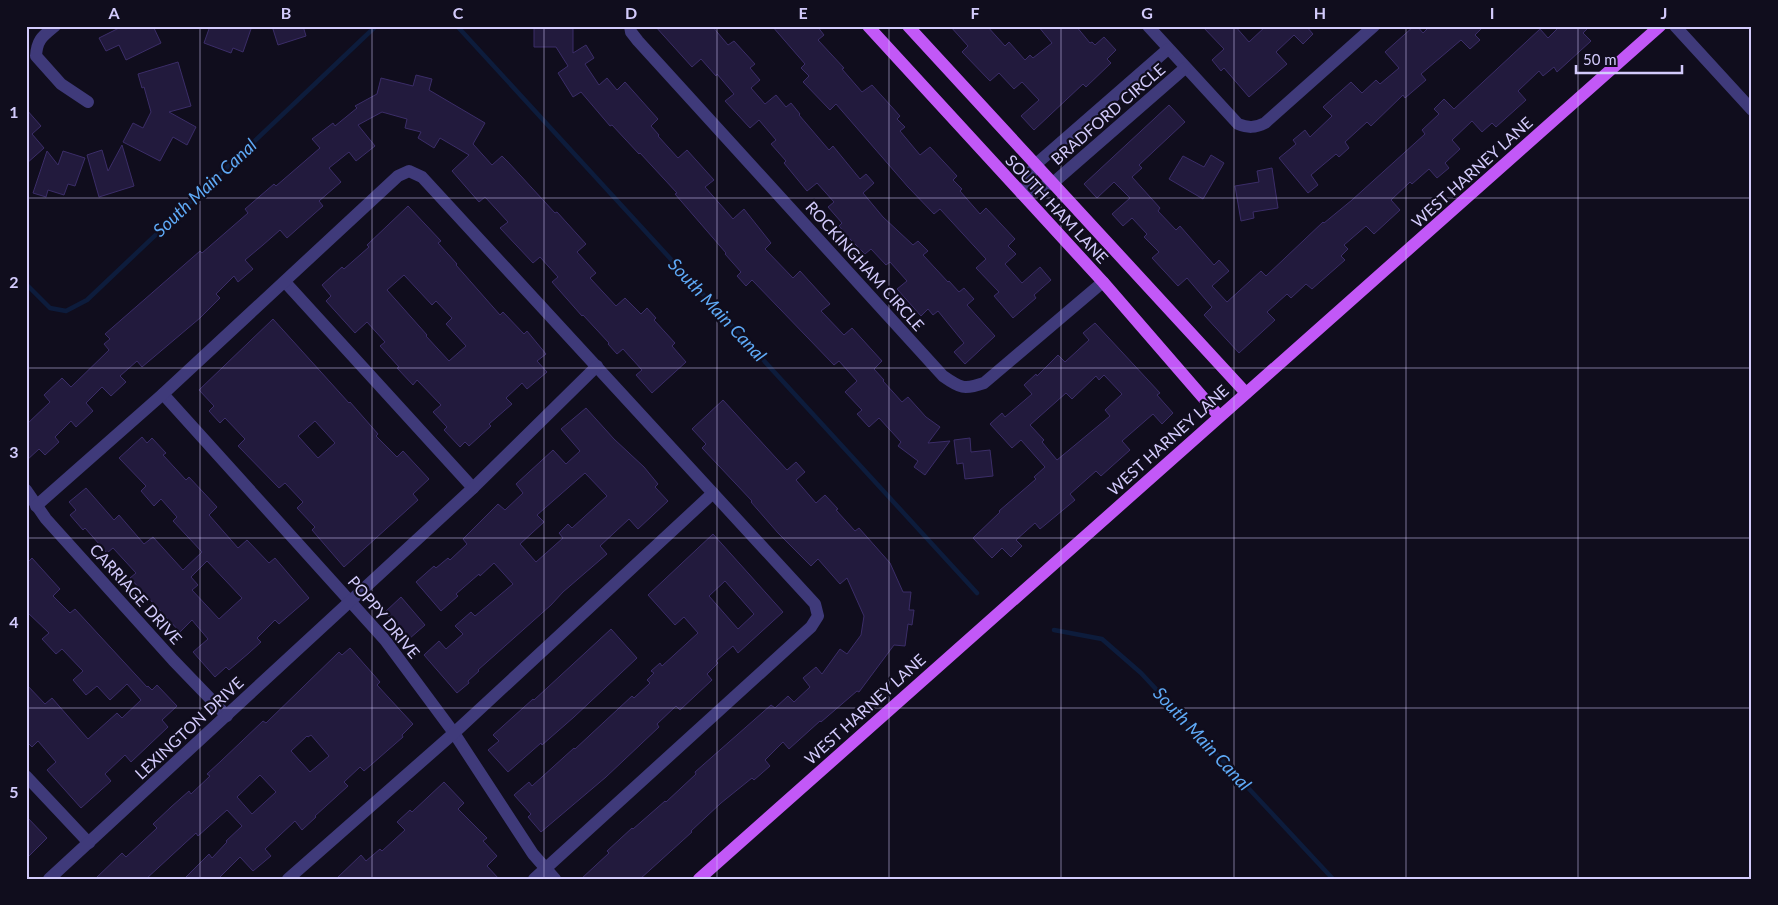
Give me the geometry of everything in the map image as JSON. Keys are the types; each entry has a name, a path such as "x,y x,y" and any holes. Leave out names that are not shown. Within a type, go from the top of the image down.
{"main road":[{"name":"SOUTH HAM LANE","path":"868,26 1102,282 1219,416"},
{"name":"SOUTH HAM LANE","path":"908,26 1246,393"},
{"name":"WEST HARNEY LANE","path":"699,879 1660,26"}],"street":[{"path":"55,26 41,38 37,45 36,56 61,84 88,102"},
{"name":"ROCKINGHAM CIRCLE","path":"630,26 632,32 644,48 943,376 957,386 969,388 984,383 1102,282"},
{"name":"BRADFORD CIRCLE","path":"1148,26 1238,124 1248,128 1265,123 1374,26"},
{"path":"1675,26 1752,110"},
{"name":"BRADFORD CIRCLE","path":"1022,194 1035,164 1168,49"},
{"name":"BRADFORD CIRCLE","path":"1022,194 1053,184 1185,68"},
{"path":"36,506 163,394 398,176 409,171 422,176 815,604 818,616 811,627 534,879"},
{"path":"285,282 473,488"},
{"name":"LEXINGTON DRIVE","path":"49,879 473,488 597,366"},
{"name":"POPPY DRIVE","path":"163,394 386,640 454,733 533,854 555,879"},
{"name":"CARRIAGE DRIVE","path":"26,490 36,506 173,660 227,716"},
{"path":"288,879 454,733 713,493"},
{"path":"26,776 89,843"}],"building":[{"path":"123,26 153,26 161,43 126,60 119,45 106,51 99,38"},
{"path":"210,26 252,26 243,52 233,48 231,53 204,43"},
{"path":"272,26 303,26 306,36 278,45"},
{"path":"534,26 573,26 573,53 586,45 594,58 585,64 599,85 607,78 617,90 625,82 658,119 651,126 658,136 678,158 687,150 714,180 705,187 733,219 744,209 771,243 765,249 793,278 800,271 830,304 821,311 844,335 852,328 882,361 874,369 883,381 902,402 908,397 926,417 940,427 928,443 950,441 925,475 914,467 918,461 898,446 901,442 879,418 869,427 857,414 862,410 845,392 857,381 839,361 834,365 752,280 746,286 737,276 741,272 675,194 677,193 612,125 610,126 581,92 573,97 558,73 568,66 556,47 534,47"},
{"path":"655,26 712,26 728,45 734,41 755,64 750,68 760,80 751,88 765,104 776,95 786,107 791,103 829,150 833,146 860,179 866,174 874,183 863,193 883,217 913,245 918,241 928,251 923,255 948,282 959,292 964,288 974,299 967,305 995,336 965,364 954,352 964,343 938,311 933,315 928,309 921,316 897,289 907,281 890,262 886,265 871,249 865,254 850,239 839,226 842,223 828,207 834,202 817,183 807,191 784,163 786,161 771,144 776,140 759,120 750,128 725,101 734,94 717,74 716,76 701,59 692,67"},
{"path":"772,26 817,26 824,35 818,40 844,68 842,69 862,92 872,85 900,116 897,119 905,127 900,131 920,155 930,147 957,176 953,180 980,214 986,208 1015,239 1008,246 1016,254 1005,264 1022,283 1040,267 1051,280 1034,295 1036,298 1013,318 994,296 999,292 976,268 986,259 940,209 934,214 836,104 830,110 803,82 809,76 801,68 805,64"},
{"path":"950,26 987,26 1005,46 1009,42 1025,60 1030,55 1033,58 1052,43 1038,26 1076,26 1090,43 1092,42 1095,45 1104,37 1116,50 1107,59 1111,63 1086,87 1083,84 1034,130 1021,116 1039,100 1022,82 1014,89 999,73 990,81 962,52 968,46"},
{"path":"1202,26 1235,26 1249,42 1266,26 1306,26 1313,34 1303,44 1294,35 1276,52 1287,64 1249,97 1224,68 1221,71 1212,60 1224,49"},
{"path":"1414,26 1417,26 1423,33 1430,26 1484,26 1475,35 1480,40 1470,49 1461,40 1421,74 1426,80 1405,98 1403,95 1371,126 1367,122 1345,142 1349,148 1339,157 1336,154 1311,175 1318,185 1308,193 1279,158 1296,144 1293,140 1305,130 1310,137 1332,116 1323,107 1351,82 1362,93 1376,80 1380,84 1399,68 1385,52"},
{"path":"1560,26 1590,26 1583,33 1591,41 1557,72 1554,67 1543,76 1539,71 1518,91 1526,100 1496,127 1492,123 1482,132 1472,121 1452,140 1460,149 1445,163 1449,168 1437,178 1429,169 1412,184 1410,182 1391,200 1400,210 1374,234 1366,226 1344,245 1348,249 1341,256 1345,260 1312,289 1306,284 1291,298 1287,294 1267,312 1275,320 1239,353 1204,315 1212,307 1187,278 1178,286 1152,258 1159,252 1144,237 1147,234 1132,218 1123,226 1112,214 1130,198 1114,182 1097,198 1084,184 1169,105 1185,122 1139,165 1142,168 1132,177 1160,208 1158,211 1176,230 1180,226 1214,265 1219,260 1229,271 1212,286 1227,302 1261,271 1266,276 1323,222 1352,200 1425,134 1422,130 1439,114 1434,109 1444,99 1454,109 1540,29 1548,38"},
{"path":"178,62 191,106 169,112 196,127 187,145 173,137 160,161 123,142 133,123 143,128 151,112 138,74"},
{"path":"416,75 432,79 429,90 485,123 473,144 492,165 502,156 555,213 557,212 586,244 577,252 596,273 590,278 616,306 625,298 641,314 647,308 656,318 654,320 675,343 672,346 686,362 652,393 636,375 642,370 623,349 617,354 552,282 558,277 540,257 533,263 500,228 508,222 485,197 479,202 452,171 469,155 440,138 434,148 418,138 421,132 405,128 407,119 382,112 358,125 375,146 356,161 349,152 329,168 341,182 319,201 323,206 287,238 280,230 245,260 253,269 238,282 234,276 216,294 220,298 200,318 142,367 137,361 120,376 126,382 111,396 102,387 86,403 93,411 76,427 71,421 55,437 59,442 45,455 39,449 26,461 26,425 50,402 44,395 62,378 71,387 109,350 104,344 110,339 105,334 200,251 202,253 248,213 245,209 274,184 276,186 320,148 312,139 333,123 335,126 357,108 355,106 377,94 381,78 413,86"},
{"path":"26,109 41,126 32,134 44,148 26,164"},
{"path":"122,145 134,186 99,197 87,155 102,150 108,171"},
{"path":"47,151 58,165 63,151 85,158 75,186 68,184 64,195 48,190 46,197 33,193"},
{"path":"1211,155 1224,163 1203,199 1169,179 1183,156 1204,167"},
{"path":"1272,168 1278,208 1253,212 1254,218 1241,221 1235,186 1259,182 1257,171"},
{"path":"408,206 441,241 438,243 500,315 503,312 524,334 527,331 546,354 537,361 547,372 527,389 522,383 506,398 512,404 489,424 491,426 469,446 465,442 460,447 444,430 447,427 433,412 441,405 417,380 413,385 397,368 399,367 380,346 385,342 367,322 355,333 326,301 331,296 322,285 369,247 367,245","holes":["404,275 432,305 436,301 452,318 446,324 466,346 449,361 387,290"]},
{"path":"273,319 350,402 378,434 376,436 397,457 403,451 429,479 413,494 418,500 344,567 312,530 315,527 297,508 303,502 285,483 279,488 238,446 245,439 225,418 220,423 209,411 214,406 199,390","holes":["315,421 335,443 318,458 298,436"]},
{"path":"1095,323 1160,393 1157,395 1173,413 1162,424 1153,414 1122,441 1130,450 1101,476 1096,471 1070,494 1075,500 1040,529 1035,523 1016,540 1022,546 1011,557 1002,548 992,558 973,538 999,511 1036,479 1034,477 1045,467 1021,440 1012,448 990,424 1002,413 1005,417 1032,394 1024,385 1036,374 1037,376 1058,355 1065,362 1089,340 1083,333","holes":["1104,375 1122,394 1105,410 1110,416 1057,460 1042,442 1044,440 1030,425 1066,393 1072,399 1096,376 1099,380"]},
{"path":"723,400 787,470 796,462 805,472 796,480 816,503 825,495 855,531 859,528 890,563 903,592 911,592 909,610 914,610 912,625 908,624 905,646 894,645 859,692 857,691 820,721 789,749 783,742 765,760 770,766 754,780 752,778 721,803 640,879 581,879 632,828 666,802 696,774 695,772 771,705 775,708 788,696 794,702 810,687 803,678 816,667 822,674 840,649 847,654 861,635 864,616 847,578 840,584 818,559 811,566 778,533 752,501 702,448 706,444 692,429"},
{"path":"586,408 614,439 644,467 658,484 655,487 668,501 638,529 629,519 600,546 607,554 478,670 468,681 469,683 457,693 424,655 439,641 446,649 463,634 455,626 471,612 475,616 513,584 494,563 456,594 458,596 441,611 416,582 434,566 436,568 448,558 450,560 467,544 463,539 498,504 505,510 523,493 516,484 553,450 566,464 580,451 561,429","holes":["585,473 607,496 572,528 568,524 559,533 563,538 536,562 520,544 544,522 537,515"]},
{"path":"142,437 147,443 152,438 166,453 163,455 186,480 189,477 217,507 209,515 238,548 247,540 269,563 275,558 309,598 279,624 275,620 257,638 261,642 229,670 226,667 215,677 193,652 208,639 192,620 180,632 130,578 136,573 113,548 107,553 85,528 83,530 70,515 76,510 69,502 86,488 114,520 119,515 144,544 153,537 183,570 202,552 173,521 177,517 161,499 154,506 141,491 146,486 119,458","holes":["207,561 242,598 219,619 192,590 198,585 191,577"]},
{"path":"970,438 971,452 990,450 993,476 965,479 963,463 957,464 954,440"},
{"path":"713,534 783,612 738,653 733,646 716,661 718,663 707,674 712,680 680,710 676,706 657,724 659,727 606,777 541,832 528,817 531,814 514,795 529,782 532,786 632,696 634,698 650,683 647,680 654,673 651,671 660,663 662,666 698,633 684,617 675,625 648,595","holes":["725,581 754,614 738,629 709,596"]},
{"path":"32,558 60,589 53,596 70,613 75,609 147,687 152,690 157,685 177,706 162,720 168,727 131,762 125,755 105,774 111,781 81,808 47,770 56,762 38,741 32,747 26,741 26,684 45,704 52,698 88,739 117,713 122,718 141,700 127,684 110,700 97,686 86,695 73,680 83,671 62,649 56,654 42,639 49,633 26,611 26,564"},
{"path":"401,597 425,625 409,639 385,612"},
{"path":"611,629 637,658 574,717 508,772 488,750 499,741 493,735"},
{"path":"350,648 380,682 377,685 413,724 402,735 403,737 364,771 360,767 344,782 348,786 302,830 295,821 265,849 271,856 253,871 240,857 218,879 184,879 209,854 212,858 242,826 227,810 198,836 196,833 146,879 95,879 122,853 126,857 157,828 153,824 171,807 189,791 191,794 210,776 207,774 263,721 266,723 339,652 342,655","holes":["311,735 329,756 310,772 291,751 307,736","260,775 276,792 252,814 237,797"]},
{"path":"444,782 464,803 458,809 487,838 483,841 497,856 487,866 499,879 336,879 361,855 366,861 380,849 382,851 405,830 397,822 410,810 412,812"},
{"path":"26,816 47,838 26,859"}],"waterway":[{"name":"South Main Canal","path":"26,284 50,308 66,311 87,300 376,26"},
{"name":"South Main Canal","path":"457,26 977,593"},
{"name":"South Main Canal","path":"1054,630 1102,639 1141,673 1333,879"}]}
